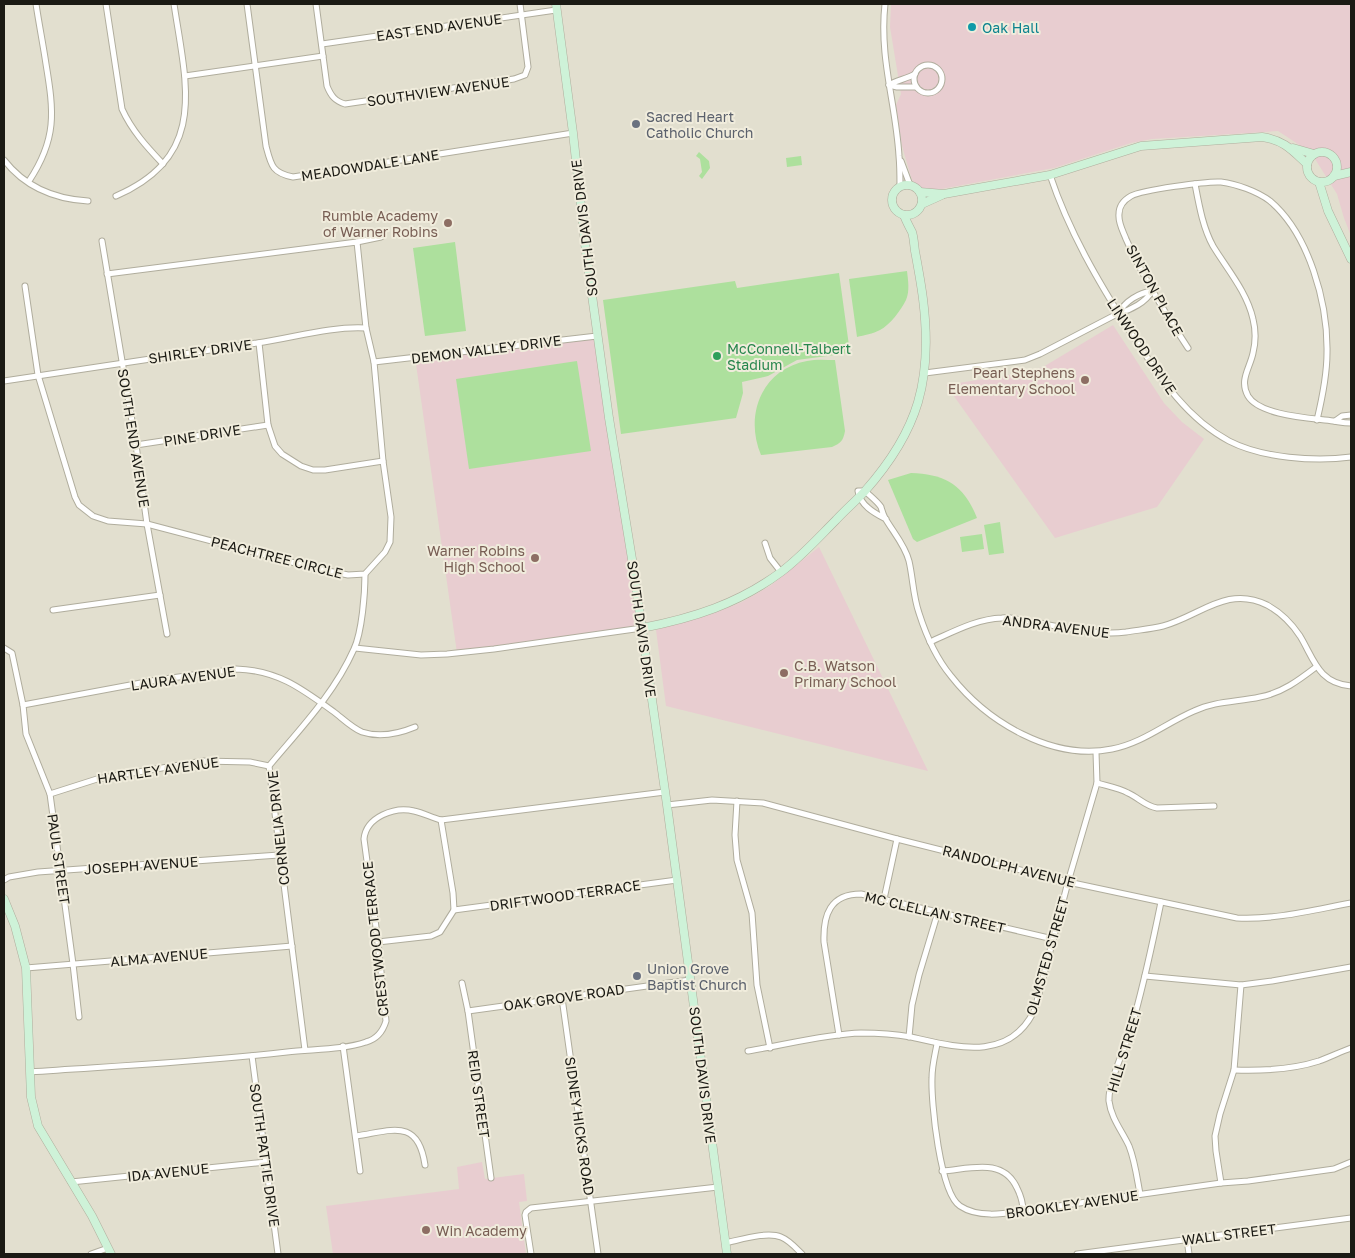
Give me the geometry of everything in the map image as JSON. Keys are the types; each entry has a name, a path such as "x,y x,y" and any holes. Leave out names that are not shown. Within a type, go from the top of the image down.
{"street":[{"path":"29,181 40,164 47,145 53,107 36,4"},
{"path":"106,4 122,109 139,138 163,164"},
{"path":"116,196 143,183 163,164 176,145 184,121 186,108 185,76 174,4"},
{"path":"247,4 255,66"},
{"path":"185,76 324,56 316,4"},
{"path":"520,4 521,15"},
{"path":"885,4 883,42 900,156 900,187"},
{"name":"EAST END AVENUE","path":"322,44 521,15 556,7"},
{"name":"SOUTH DAVIS DRIVE","path":"556,7 597,336 642,628 727,1254"},
{"name":"SOUTHVIEW AVENUE","path":"324,56 332,98 345,104 514,79 525,76 528,68 521,15"},
{"path":"926,65 937,69 941,80 940,86 936,90 922,92 916,87 914,81 915,74 919,68 926,65"},
{"name":"MEADOWDALE LANE","path":"255,66 270,163 281,175 293,177 573,133"},
{"path":"889,85 896,80 905,79 915,74"},
{"path":"889,85 916,87"},
{"path":"912,233 915,214 922,204 944,194 1050,175 1141,146 1262,137 1271,138 1291,148 1314,154 1323,152 1332,155 1338,167 1331,179 1327,204"},
{"path":"1291,148 1307,164 1310,177 1319,182 1328,211 1351,259"},
{"path":"1307,164 1314,154"},
{"path":"900,156 910,185 920,192 944,194"},
{"path":"4,160 20,176 50,195 88,201"},
{"path":"1337,162 1351,168"},
{"path":"1319,182 1351,172"},
{"name":"LINWOOD DRIVE","path":"1050,175 1057,196 1084,254 1118,313 1162,379 1180,402 1208,427 1229,441 1275,455 1302,459 1351,457"},
{"name":"SINTON PLACE","path":"1188,348 1136,260 1121,226 1120,208 1125,200 1142,192 1219,182 1238,186 1269,200 1284,215 1300,240 1318,283 1326,329 1327,354 1317,420"},
{"path":"1195,184 1200,208 1212,244 1234,278 1253,316 1256,335 1253,354 1245,374 1244,384 1248,397 1257,404 1271,410 1300,418 1335,421 1341,424 1351,423"},
{"path":"355,648 421,655 447,654 642,628 691,618 724,605 747,594 781,572 806,551 865,491 893,454 908,430 918,401 925,373 927,332 912,233 904,215 896,210 892,202 894,194 900,187 910,185"},
{"path":"920,192 922,204"},
{"path":"904,215 915,214"},
{"path":"107,274 357,242 382,236"},
{"name":"SOUTH END AVENUE","path":"102,241 136,444 147,524 167,634"},
{"path":"357,242 366,328 374,362 383,461 391,517 390,542 385,552 366,574"},
{"name":"PEACHTREE CIRCLE","path":"25,286 38,375 79,505 93,516 108,521 147,524 314,568 348,574 366,574"},
{"path":"925,373 1025,360 1118,313 1128,310 1148,297 1152,290"},
{"name":"SHIRLEY DRIVE","path":"4,381 259,343 341,328 366,328"},
{"name":"DEMON VALLEY DRIVE","path":"374,362 597,336"},
{"path":"259,343 268,425 275,446 282,454 288,459 313,470 325,470 383,461"},
{"path":"1335,421 1342,416 1351,415"},
{"name":"PINE DRIVE","path":"136,444 268,425"},
{"path":"865,491 880,507 908,559 918,611 930,642 950,676 976,703 999,720 1044,743 1069,750 1096,752 1136,743 1194,710 1209,705 1275,693 1290,686 1316,667"},
{"path":"859,498 874,514 886,519"},
{"path":"765,543 770,558 781,572"},
{"name":"CORNELIA DRIVE","path":"305,1050 269,766 323,704 355,648 364,600 366,574"},
{"path":"53,610 160,595"},
{"name":"ANDRA AVENUE","path":"930,642 968,626 1003,618 1111,634 1164,626 1224,600 1237,598 1266,605 1280,614 1300,636 1316,667 1336,683 1351,686"},
{"name":"PAUL STREET","path":"4,648 12,653 28,740 50,794 79,1017"},
{"name":"LAURA AVENUE","path":"23,705 157,680 236,669 256,670 274,674 298,687 361,732 385,735 400,734 415,727"},
{"name":"OLMSTED STREET","path":"748,1051 840,1035 881,1033 938,1044 988,1048 1010,1038 1024,1028 1034,1010 1097,783 1096,752"},
{"name":"HARTLEY AVENUE","path":"50,794 97,779 204,762 250,762 269,766"},
{"path":"1097,783 1124,791 1149,806 1157,808 1214,806"},
{"name":"CRESTWOOD TERRACE","path":"30,1072 252,1056 343,1046 375,1039 383,1029 386,1021 378,942 364,840 367,829 381,816 402,809 441,820 665,792"},
{"name":"RANDOLPH AVENUE","path":"667,806 712,800 763,803 1068,882 1229,917 1256,919 1351,903"},
{"path":"737,801 735,835 737,860 752,913 757,985 770,1048"},
{"path":"378,942 431,936 440,932 454,910 441,820"},
{"path":"884,899 897,839"},
{"name":"JOSEPH AVENUE","path":"4,880 22,874 279,855"},
{"name":"DRIFTWOOD TERRACE","path":"454,910 677,880"},
{"name":"MC CLELLAN STREET","path":"840,1035 824,942 825,918 830,908 836,902 852,894 884,899 1053,939"},
{"path":"4,899 15,926 26,968 31,1097 38,1126 110,1251 91,1254"},
{"name":"HILL STREET","path":"1140,1194 1129,1147 1112,1115 1109,1101 1110,1089 1125,1049 1161,902"},
{"path":"909,1037 912,1005 938,912"},
{"name":"ALMA AVENUE","path":"26,968 292,946"},
{"path":"1144,976 1241,985 1272,982 1351,967"},
{"name":"OAK GROVE ROAD","path":"468,1011 690,980"},
{"name":"REID STREET","path":"462,983 468,1011 491,1178"},
{"path":"1221,1183 1216,1151 1216,1136 1220,1114 1234,1070 1241,985"},
{"name":"SIDNEY HICKS ROAD","path":"562,998 598,1254"},
{"name":"BROOKLEY AVENUE","path":"938,1044 933,1060 932,1094 942,1171 954,1202 960,1207 976,1212 992,1214 1023,1211 1334,1169 1351,1162"},
{"path":"343,1046 360,1171"},
{"path":"1234,1070 1260,1071 1289,1068 1319,1061 1351,1048"},
{"name":"SOUTH PATTIE DRIVE","path":"252,1056 278,1254"},
{"path":"356,1136 393,1130 407,1132 420,1142 425,1165"},
{"name":"IDA AVENUE","path":"71,1182 266,1162"},
{"path":"942,1171 988,1167 1004,1170 1014,1182 1023,1203 1023,1211"},
{"path":"531,1254 525,1215 528,1210 718,1187"},
{"name":"WALL STREET","path":"1077,1254 1351,1218"},
{"path":"725,1243 764,1236 777,1236 792,1244 802,1254"},
{"path":"1187,1239 1189,1254"}],"shaded area":[{"path":"891,4 1351,4 1351,236 1337,194 1315,159 1304,148 1278,131 1152,139 1131,143 1054,168 925,192 916,187 911,177 902,146 896,105 901,94 890,27"},
{"path":"1113,325 1164,403 1182,422 1204,439 1157,507 1055,538 946,385 1021,373 1043,367"},
{"path":"597,336 642,628 457,653 415,357"},
{"path":"819,547 928,771 666,706 656,630 712,614 742,602 770,586"},
{"name":"Win Academy","path":"482,1162 485,1179 524,1174 527,1201 519,1202 526,1254 333,1254 326,1206 459,1189 457,1167"}],"green space":[{"path":"699,152 709,161 710,168 702,179 699,176 702,172 700,159 696,156"},
{"path":"801,156 802,165 787,167 786,158"},
{"path":"455,242 466,331 425,336 413,248"},
{"path":"907,271 908,293 898,313 888,325 880,330 857,337 849,279"},
{"name":"McConnell-Talbert Stadium","path":"839,273 850,353 797,360 768,376 742,382 743,393 736,418 621,434 603,300 735,281 737,288"},
{"path":"810,360 835,360 845,431 841,441 832,447 761,455 756,440 756,410 768,384 778,373 791,366"},
{"path":"577,361 591,451 469,469 456,379"},
{"path":"911,473 934,476 952,484 966,497 977,518 917,542 913,539 888,480"},
{"path":"1000,522 1004,553 989,555 984,525"},
{"path":"982,534 984,549 962,552 960,537"}],"place":[{"name":"Oak Hall","path":"972,27"},
{"name":"Sacred Heart Catholic Church","path":"636,124"},
{"name":"Rumble Academy of Warner Robins","path":"448,223"},
{"name":"McConnell-Talbert Stadium","path":"717,356"},
{"name":"Pearl Stephens Elementary School","path":"1085,380"},
{"name":"Warner Robins High School","path":"535,558"},
{"name":"C.B. Watson Primary School","path":"784,673"},
{"name":"Union Grove Baptist Church","path":"637,976"},
{"name":"Win Academy","path":"426,1230"}]}
